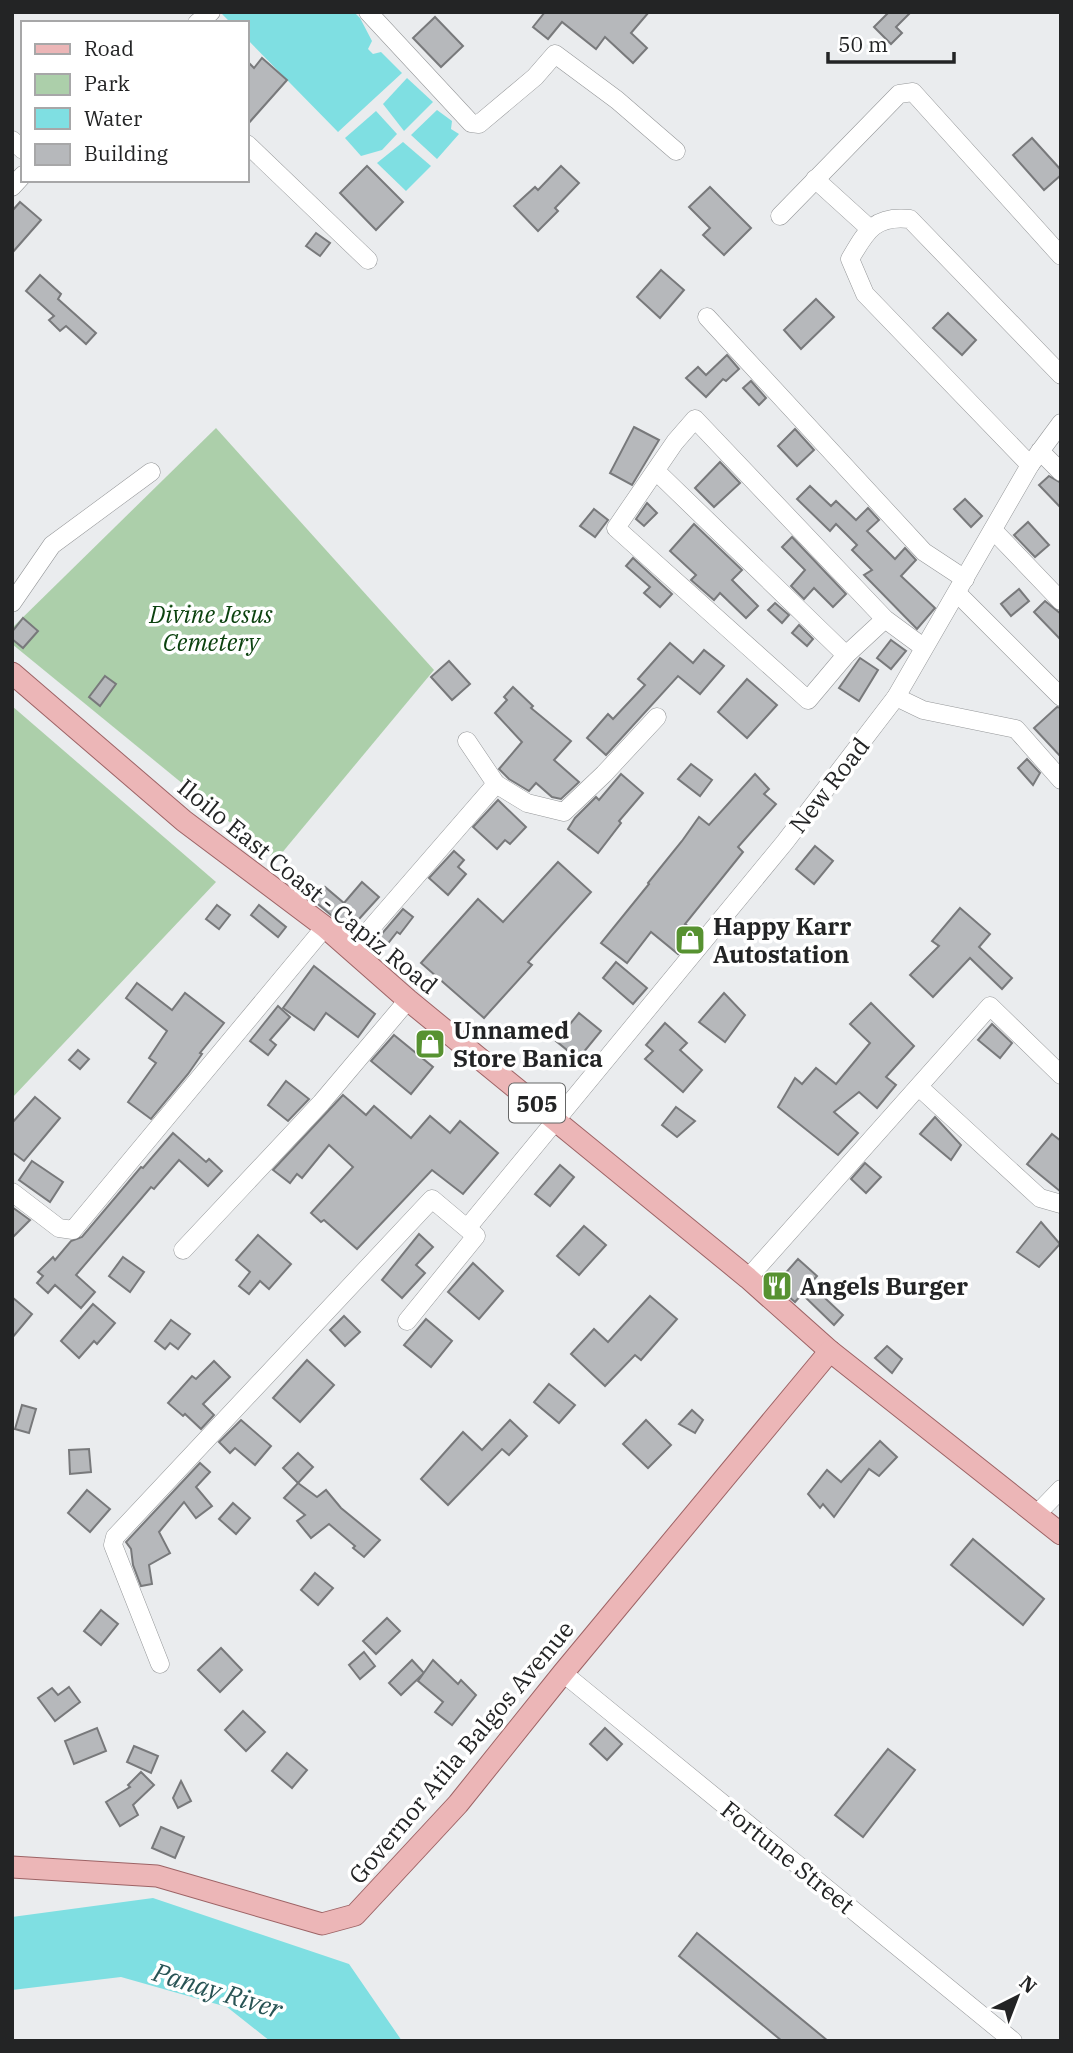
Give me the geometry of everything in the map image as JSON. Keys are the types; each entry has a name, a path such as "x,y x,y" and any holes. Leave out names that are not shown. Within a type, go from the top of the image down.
{"main road":[{"name":"Iloilo East Coast - Capiz Road","path":"12,673 184,821 325,927 408,1000 748,1278 830,1351 1061,1534"},
{"name":"Governor Atila Balgos Avenue","path":"12,1867 157,1876 322,1924 355,1915 458,1804 830,1351"}],"street":[{"path":"368,12 471,123 479,124 535,77 555,54 617,100 676,151"},
{"path":"780,216 900,94 912,92 1061,256"},
{"path":"248,145 368,260"},
{"path":"814,179 869,228"},
{"path":"1061,375 910,219 898,218 869,228 849,259 865,294 1035,458 1061,472"},
{"path":"707,317 923,552 961,586 1061,697"},
{"path":"885,619 846,655 807,700 616,528 675,442 695,419 885,619 923,648"},
{"name":"New Road","path":"468,1227 785,842 896,697 1035,458 1061,423"},
{"path":"12,603 52,545 151,471"},
{"path":"656,471 846,655"},
{"path":"993,530 1061,601"},
{"path":"896,697 923,710 1016,729 1061,780"},
{"path":"467,741 496,783 527,803 564,812 657,717"},
{"path":"352,950 496,783"},
{"path":"12,1192 59,1228 73,1230 325,927"},
{"path":"183,1250 321,1103 408,1000"},
{"path":"748,1278 990,1006 1061,1075"},
{"path":"919,1087 1040,1198 1061,1205"},
{"path":"160,1664 113,1545 115,1537 432,1199 476,1236 407,1321"},
{"path":"1036,1515 1061,1489"},
{"name":"Fortune Street","path":"563,1673 1013,2041"}],"green space":[{"name":"Divine Jesus Cemetery","path":"216,428 434,670 276,860 12,644 12,628"},
{"path":"12,706 216,882 12,1098"}],"water":[{"path":"354,12 372,41 368,49 373,54 381,52 402,73 338,132 248,40 248,21 229,21 222,14"},
{"path":"407,78 433,102 404,131 383,104"},
{"path":"437,110 452,121 451,129 459,134 437,159 411,135"},
{"path":"376,111 397,134 382,150 361,156 345,138"},
{"path":"403,142 431,166 406,191 377,163"},
{"name":"Panay River","path":"153,1898 349,1964 402,2041 270,2041 227,2007 121,1977 12,1990 12,1917"}],"building":[{"path":"545,12 649,12 631,33 647,48 633,63 605,37 596,49 562,22 548,39 533,27"},
{"path":"889,12 911,12 896,27 902,33 891,44 874,27"},
{"path":"435,17 463,46 441,67 413,38"},
{"path":"262,58 287,80 248,124 248,62 254,68"},
{"path":"1032,138 1061,170 1061,175 1044,190 1013,155"},
{"path":"367,166 403,202 376,230 340,193"},
{"path":"561,166 579,183 555,208 558,211 538,231 514,206 535,187 538,190"},
{"path":"710,187 751,228 724,255 703,235 710,228 689,207"},
{"path":"20,202 41,220 12,253 12,211"},
{"path":"316,233 330,243 320,256 306,246"},
{"path":"661,270 684,290 660,318 637,297"},
{"path":"40,275 61,294 58,299 96,333 86,344 66,326 60,331 49,320 54,316 26,291"},
{"path":"816,299 834,317 801,349 784,330"},
{"path":"948,313 976,340 962,355 933,328"},
{"path":"727,355 739,369 726,381 723,379 706,397 686,378 698,367 706,375"},
{"path":"751,381 766,398 759,405 743,388"},
{"path":"634,427 659,440 632,485 610,473"},
{"path":"795,429 814,450 797,466 778,446"},
{"path":"720,462 740,483 714,507 695,488"},
{"path":"1049,476 1061,483 1061,508 1039,485"},
{"path":"810,486 831,506 836,501 856,520 868,508 879,520 867,531 895,559 905,548 916,560 901,576 935,608 917,629 864,575 872,570 852,550 857,545 836,524 830,531 797,499"},
{"path":"965,499 982,516 971,527 954,509"},
{"path":"647,503 657,513 644,526 636,519"},
{"path":"594,509 608,520 595,537 580,526"},
{"path":"1028,522 1049,545 1035,557 1014,535"},
{"path":"694,524 742,570 732,580 758,606 746,618 720,593 714,600 691,580 696,575 670,551"},
{"path":"792,537 846,594 833,607 814,588 804,599 791,586 805,570 782,547"},
{"path":"633,558 672,594 660,607 644,593 650,587 626,566"},
{"path":"1019,589 1029,601 1011,616 1001,604"},
{"path":"1045,601 1061,614 1061,640 1034,612"},
{"path":"775,603 789,615 782,623 768,610"},
{"path":"23,618 38,631 23,648 12,639 12,632"},
{"path":"799,625 813,639 807,646 792,633"},
{"path":"891,640 906,651 891,669 877,658"},
{"path":"670,643 693,663 704,650 724,666 700,694 678,676 606,755 587,738 608,714 613,719 645,685 638,679"},
{"path":"860,658 878,670 859,701 839,688"},
{"path":"449,661 470,684 452,700 431,677"},
{"path":"105,676 116,684 100,706 89,697"},
{"path":"747,679 777,705 747,738 718,712"},
{"path":"513,687 533,706 531,708 571,741 554,760 579,782 561,799 552,797 536,783 529,791 509,779 499,769 522,742 495,713 507,700 504,697"},
{"path":"1057,707 1061,708 1061,757 1034,728"},
{"path":"1027,759 1040,773 1033,785 1018,768"},
{"path":"691,764 712,780 700,796 678,779"},
{"path":"621,774 643,793 619,821 621,823 598,853 568,829 575,818 596,797 599,800"},
{"path":"755,774 769,789 764,794 776,804 738,847 743,852 685,924 696,932 678,954 651,932 627,963 601,943 699,817 709,825"},
{"path":"498,800 526,827 510,844 505,840 497,849 473,827"},
{"path":"815,846 833,861 814,884 796,869"},
{"path":"454,851 464,860 458,867 466,874 448,895 429,878"},
{"path":"558,862 591,892 528,962 532,965 484,1018 421,963 478,899 503,922"},
{"path":"362,882 379,897 349,930 313,900 325,887 344,903"},
{"path":"217,905 230,915 219,929 206,919"},
{"path":"259,905 286,927 278,937 251,915"},
{"path":"960,908 990,934 979,947 1012,978 1002,989 970,958 933,997 910,975 939,946 932,941"},
{"path":"403,909 413,917 382,951 373,944"},
{"path":"616,962 647,988 633,1004 603,978"},
{"path":"314,966 375,1014 358,1037 326,1013 314,1030 283,1008"},
{"path":"137,983 172,1010 185,993 224,1023 200,1053 202,1054 188,1074 151,1119 128,1102 156,1063 149,1058 167,1031 126,998"},
{"path":"724,993 745,1015 725,1042 699,1022"},
{"path":"871,1003 914,1046 886,1077 896,1085 877,1108 859,1092 834,1112 858,1133 838,1155 778,1107 795,1078 802,1084 816,1068 836,1084 870,1043 850,1024"},
{"path":"278,1006 290,1017 270,1040 276,1045 268,1055 250,1041"},
{"path":"579,1013 601,1031 578,1059 556,1041"},
{"path":"665,1023 687,1043 680,1050 702,1070 683,1092 645,1059 653,1051 646,1045"},
{"path":"992,1024 1012,1043 1000,1058 978,1040"},
{"path":"394,1035 433,1067 411,1094 371,1061"},
{"path":"78,1050 89,1059 80,1069 69,1060"},
{"path":"286,1081 309,1099 288,1121 268,1105"},
{"path":"343,1095 366,1115 374,1106 411,1138 430,1116 450,1133 460,1121 498,1153 463,1194 432,1170 357,1249 324,1220 321,1222 311,1213 353,1167 329,1145 302,1178 297,1174 290,1183 273,1170"},
{"path":"35,1097 60,1118 24,1161 12,1152 12,1123"},
{"path":"676,1107 695,1121 677,1137 662,1125"},
{"path":"935,1117 961,1145 951,1160 920,1134"},
{"path":"173,1133 206,1162 209,1159 222,1171 208,1186 179,1160 154,1189 151,1187 76,1275 95,1292 81,1308 55,1285 48,1293 37,1283 43,1276 38,1272 53,1257 55,1260 71,1241 82,1237"},
{"path":"1052,1134 1061,1141 1061,1192 1027,1164"},
{"path":"32,1161 63,1182 50,1202 19,1180"},
{"path":"865,1163 881,1177 866,1193 851,1179"},
{"path":"560,1165 574,1177 550,1206 535,1194"},
{"path":"12,1207 30,1220 12,1238"},
{"path":"1041,1222 1060,1244 1039,1267 1017,1252"},
{"path":"584,1226 606,1245 579,1275 557,1256"},
{"path":"419,1234 433,1247 416,1265 425,1273 402,1298 382,1280"},
{"path":"258,1235 291,1264 269,1289 260,1281 249,1294 239,1286 250,1272 236,1260"},
{"path":"123,1257 144,1272 130,1292 109,1276"},
{"path":"798,1259 817,1276 810,1284 843,1315 834,1325 802,1294 795,1302 775,1285"},
{"path":"473,1263 503,1291 479,1319 448,1292"},
{"path":"650,1296 677,1319 641,1360 635,1355 605,1386 571,1354 594,1329 608,1342"},
{"path":"12,1297 32,1314 12,1338"},
{"path":"93,1304 115,1323 97,1344 94,1341 79,1358 61,1341"},
{"path":"344,1316 360,1332 345,1346 330,1330"},
{"path":"426,1319 452,1341 431,1367 404,1345"},
{"path":"171,1320 190,1334 178,1349 170,1343 165,1349 155,1341"},
{"path":"887,1346 902,1359 892,1373 875,1358"},
{"path":"307,1360 334,1385 300,1422 273,1398"},
{"path":"214,1361 230,1377 203,1404 214,1415 201,1429 168,1403 192,1376 196,1379"},
{"path":"549,1384 575,1405 559,1423 534,1402"},
{"path":"22,1405 36,1409 29,1433 15,1429"},
{"path":"692,1410 703,1420 695,1433 679,1424"},
{"path":"241,1420 271,1446 255,1465 235,1448 230,1453 219,1442"},
{"path":"510,1420 527,1436 509,1455 502,1449 448,1505 421,1479 463,1432 482,1450"},
{"path":"646,1420 671,1445 648,1468 623,1444"},
{"path":"880,1441 897,1457 879,1476 869,1469 834,1517 823,1504 820,1508 808,1494 827,1470 841,1482"},
{"path":"89,1449 91,1472 70,1474 69,1450"},
{"path":"298,1453 313,1467 298,1483 283,1468"},
{"path":"200,1463 210,1472 196,1487 212,1506 196,1518 184,1502 159,1532 170,1553 149,1565 152,1584 141,1586 133,1565 131,1549 126,1542"},
{"path":"298,1483 317,1497 326,1490 341,1508 380,1540 364,1557 329,1524 311,1538 297,1521 305,1515 284,1498"},
{"path":"87,1490 110,1509 90,1532 68,1513"},
{"path":"233,1503 250,1518 236,1534 219,1519"},
{"path":"973,1539 1044,1599 1023,1625 951,1565"},
{"path":"315,1573 333,1588 318,1605 301,1590"},
{"path":"101,1610 118,1624 101,1645 84,1631"},
{"path":"387,1618 400,1631 376,1654 363,1641"},
{"path":"221,1648 242,1670 220,1692 198,1670"},
{"path":"364,1652 375,1666 360,1679 349,1665"},
{"path":"412,1660 424,1673 401,1695 389,1683"},
{"path":"433,1660 458,1684 461,1680 476,1695 452,1725 435,1712 443,1702 418,1681"},
{"path":"69,1687 80,1702 55,1721 38,1698 52,1688 58,1695"},
{"path":"243,1711 265,1732 246,1751 225,1730"},
{"path":"97,1728 106,1751 74,1764 65,1741"},
{"path":"605,1728 622,1744 607,1760 590,1744"},
{"path":"134,1746 158,1756 151,1773 127,1762"},
{"path":"888,1749 915,1770 863,1837 835,1815"},
{"path":"287,1753 307,1770 292,1788 272,1771"},
{"path":"141,1772 154,1785 133,1805 138,1815 120,1826 106,1802 130,1787 128,1785"},
{"path":"181,1781 191,1801 178,1808 173,1798"},
{"path":"161,1827 184,1837 175,1858 152,1848"},
{"path":"697,1933 828,2041 782,2041 679,1956"}],"place":[{"name":"Happy Karr Autostation","path":"690,940"},
{"name":"Unnamed Store Banica","path":"430,1044"},
{"name":"Angels Burger","path":"777,1286"}]}
